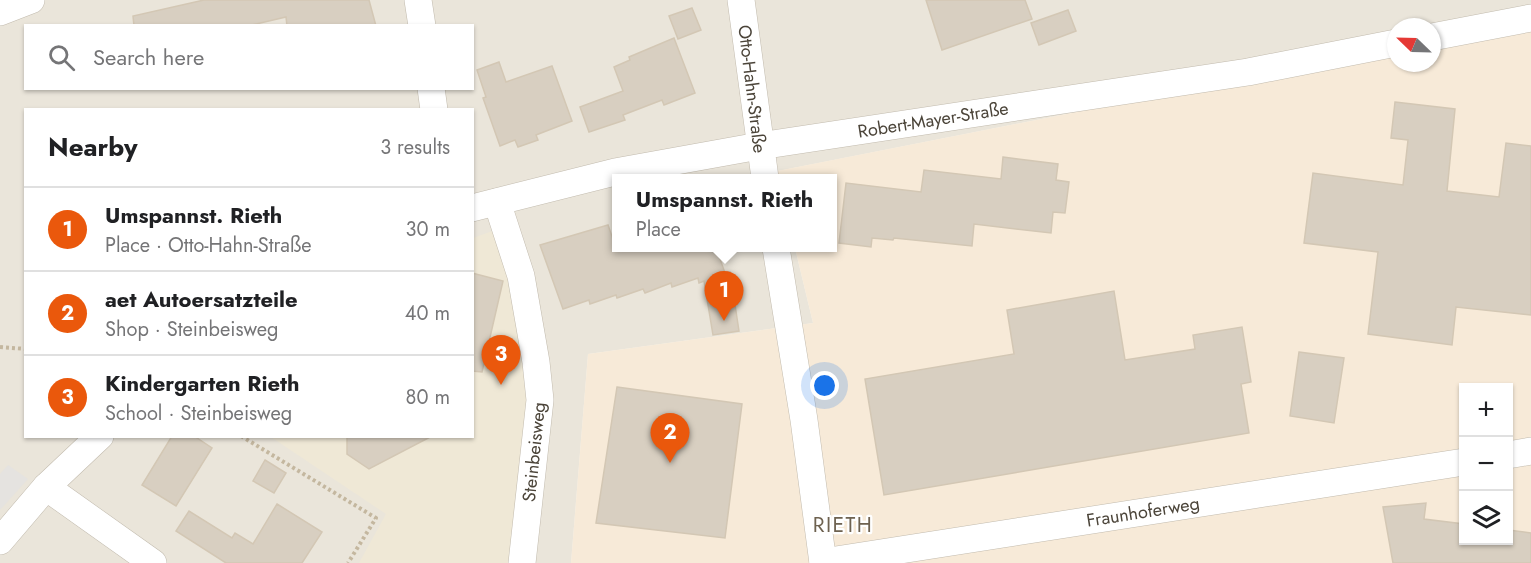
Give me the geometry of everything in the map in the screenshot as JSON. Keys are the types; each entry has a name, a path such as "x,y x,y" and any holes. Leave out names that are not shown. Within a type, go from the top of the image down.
{"street":[{"path":"0,12 31,0"},
{"path":"418,0 422,24"},
{"name":"Otto-Hahn-Straße","path":"741,0 764,174"},
{"path":"1441,35 1531,18"},
{"name":"Robert-Mayer-Straße","path":"485,205 615,172 759,146 1248,72 1387,46"},
{"path":"431,90 434,108"},
{"name":"Steinbeisweg","path":"485,205 521,276 536,362 540,400 522,563"},
{"path":"777,252 804,420 823,562"},
{"path":"0,541 46,487 98,438"},
{"path":"1513,453 1531,451"},
{"name":"Fraunhoferweg","path":"823,562 1459,463"},
{"path":"46,487 153,563"}],"path":[{"path":"0,347 24,349"},
{"path":"246,438 376,518 348,563"}],"shaded area":[{"path":"0,0 1531,0 1531,23 1441,26 1441,18 1387,18 1387,51 778,171 778,174 612,174 612,252 796,252 813,323 588,354 571,563 0,563"},
{"path":"1531,23 1531,563 571,563 588,354 813,323 796,252 837,252 837,174 778,174 777,171 1387,51 1387,72 1441,72 1441,40"},
{"path":"498,229 506,250 532,418 516,563 359,563 386,514 272,438 474,438 474,238"},
{"path":"8,465 28,479 0,510 0,474"}],"building":[{"path":"204,0 369,0 375,24 287,24 286,17 256,24 134,24 133,16"},
{"path":"926,0 1025,0 1032,19 942,50"},
{"path":"692,8 701,30 678,39 669,16"},
{"path":"1068,10 1076,31 1039,45 1031,23"},
{"path":"674,38 695,93 664,105 662,100 623,115 625,120 589,132 580,107 623,91 614,67 630,60 629,57"},
{"path":"499,62 506,82 552,66 572,121 536,135 538,140 518,147 515,140 500,146 483,98 486,97 477,70"},
{"path":"1395,102 1455,109 1447,191 1499,197 1506,143 1531,146 1531,315 1456,307 1452,345 1368,334 1378,252 1304,243 1313,173 1403,185 1408,140 1391,138"},
{"path":"1003,157 1058,164 1056,180 1069,182 1065,213 1053,212 1051,233 974,224 972,246 894,238 893,240 872,238 871,247 839,243 846,183 921,192 924,170 1001,179"},
{"path":"608,225 612,236 612,252 717,252 725,273 730,272 739,331 713,335 704,281 699,283 698,278 672,287 671,283 645,293 643,289 590,304 589,300 563,309 540,245"},
{"path":"474,274 503,281 482,372 474,371"},
{"path":"1114,291 1125,360 1195,349 1193,335 1242,327 1251,382 1241,384 1249,433 884,495 865,379 1014,354 1007,310"},
{"path":"1299,352 1344,358 1334,423 1290,416"},
{"path":"617,387 742,404 725,538 596,523"},
{"path":"171,438 197,438 212,448 176,506 142,485"},
{"path":"347,438 428,438 369,469 347,454"},
{"path":"265,460 286,473 274,493 253,481"},
{"path":"1426,503 1424,519 1459,523 1459,545 1513,545 1513,531 1531,533 1531,563 1393,563 1383,507"},
{"path":"277,504 322,532 302,563 226,563 176,531 189,511 232,538 235,533 253,544"}],"place":[{"name":"Umspannst. Rieth","path":"724,321"},
{"name":"Kindergarten Rieth","path":"501,385"},
{"name":"aet Autoersatzteile","path":"670,463"}],"district":[{"name":"RIETH","path":"843,525"}]}
